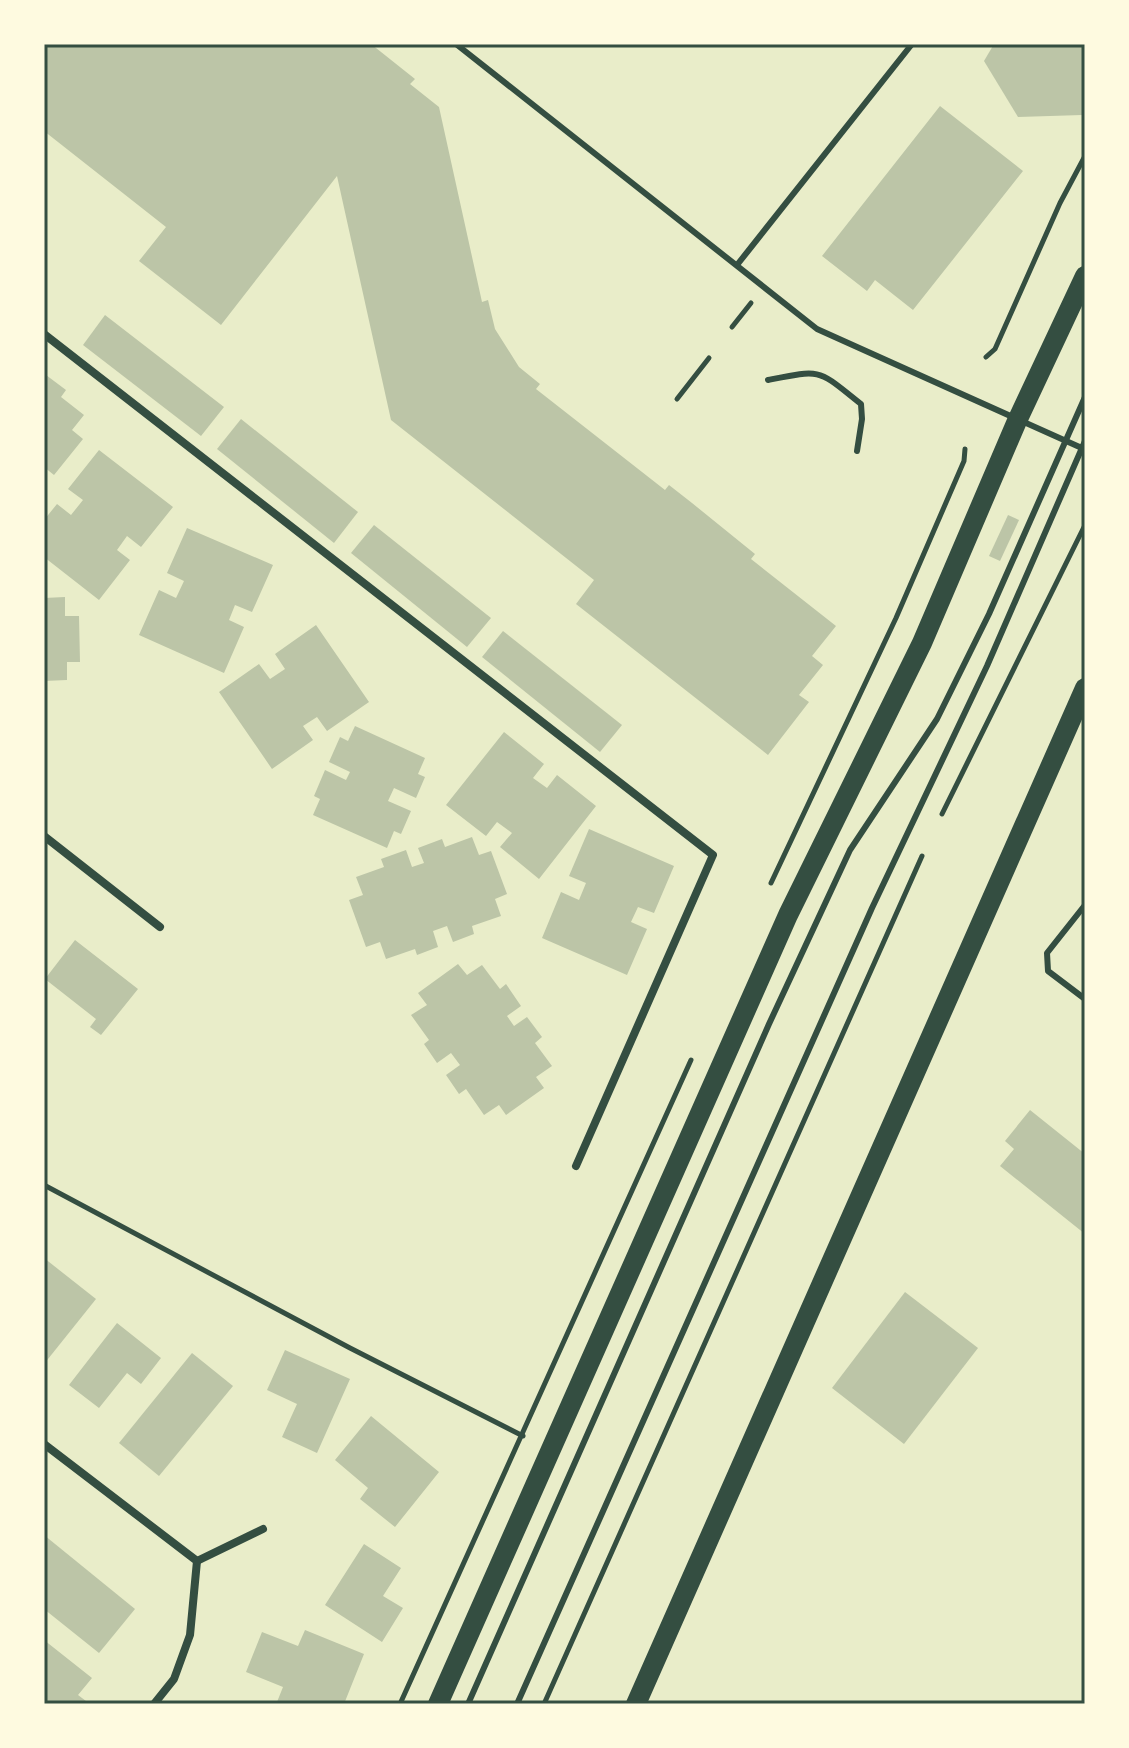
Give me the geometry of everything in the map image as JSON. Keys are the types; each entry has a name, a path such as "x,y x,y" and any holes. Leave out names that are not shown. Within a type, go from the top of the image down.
{"main road":[{"path":"438,1704 788,915 922,643 1017,421 1085,276"},
{"path":"636,1704 1085,688"}],"street":[{"path":"44,334 713,855 576,1166"},
{"path":"44,836 160,927"},
{"path":"44,1444 197,1561"},
{"path":"197,1561 263,1529"},
{"path":"154,1704 174,1679 190,1635 197,1561"}],"lane":[{"path":"456,44 817,329 1017,421 1084,446 987,666 878,895 517,1704"},
{"path":"737,265 912,44"},
{"path":"768,380 823,373 842,388 861,404 857,451"},
{"path":"468,1704 769,1024 850,850 937,719 989,614 1085,397"},
{"path":"1085,905 1047,953 1048,971 1085,999"}],"path":[{"path":"986,357 995,349 1060,203 1085,156"},
{"path":"732,327 751,303"},
{"path":"677,399 709,358"},
{"path":"937,823 1085,525"},
{"path":"544,1704 924,850"},
{"path":"44,1185 523,1436 400,1704"}],"building":[{"path":"44,44 371,44 415,79 410,84 439,107 482,302 488,300 495,329 519,367 540,384 536,389 665,490 669,485 692,503 755,554 751,559 836,626 812,656 823,665 799,695 809,702 768,755 576,604 594,580 391,420 337,176 221,325 139,261 166,227 44,131"},
{"path":"994,44 1085,44 1085,110 1082,115 1018,117 984,61"},
{"path":"940,106 1023,171 913,310 875,280 867,291 822,256"},
{"path":"105,315 224,407 201,436 83,345"},
{"path":"46,375 66,390 61,397 84,415 72,430 83,439 54,475 44,467"},
{"path":"241,419 358,512 334,543 217,449"},
{"path":"99,450 173,507 141,547 127,536 117,550 130,560 99,600 44,557 44,520 57,504 71,515 83,500 68,489"},
{"path":"1008,515 1019,520 1000,561 989,556"},
{"path":"374,525 491,618 467,647 351,553"},
{"path":"187,528 273,565 252,612 235,605 229,620 244,627 224,673 139,635 159,590 176,598 184,581 167,573"},
{"path":"65,597 65,616 79,616 80,662 67,662 67,680 44,681 44,598"},
{"path":"316,625 369,702 327,731 317,717 303,726 313,740 272,769 219,692 259,664 270,679 285,669 275,654"},
{"path":"503,631 622,725 600,752 482,657"},
{"path":"355,726 425,758 418,774 425,777 416,798 394,788 388,801 411,811 401,834 394,831 387,848 313,815 320,799 314,796 325,770 346,780 350,772 329,762 340,737 348,741"},
{"path":"504,732 544,764 533,778 547,788 557,775 596,806 539,879 500,847 512,833 497,822 486,836 446,805"},
{"path":"589,829 674,866 654,913 638,907 631,922 647,929 627,975 542,938 561,892 579,900 586,883 569,876"},
{"path":"472,837 479,855 491,851 507,894 495,899 501,916 472,926 474,934 453,942 447,926 433,931 438,947 417,955 415,949 386,959 380,942 366,947 349,900 363,895 356,877 384,867 381,859 406,850 412,867 424,863 418,848 442,839 445,847"},
{"path":"75,940 138,989 101,1035 90,1027 96,1019 45,979"},
{"path":"458,964 467,975 482,965 500,989 506,984 521,1006 507,1016 514,1026 527,1017 542,1037 535,1043 552,1066 536,1077 544,1088 506,1115 499,1105 484,1115 466,1089 459,1094 446,1075 460,1065 451,1053 437,1063 424,1044 429,1040 411,1015 427,1005 418,993"},
{"path":"1030,1110 1085,1154 1085,1234 1000,1166 1014,1149 1005,1141"},
{"path":"44,1258 96,1299 44,1364"},
{"path":"905,1292 978,1348 904,1444 832,1388"},
{"path":"117,1323 161,1358 141,1384 127,1373 99,1408 69,1385"},
{"path":"285,1350 350,1379 317,1453 282,1437 297,1404 267,1390"},
{"path":"192,1353 233,1386 159,1476 119,1443"},
{"path":"371,1416 439,1472 395,1527 360,1499 368,1488 335,1460"},
{"path":"44,1535 135,1609 99,1653 44,1609"},
{"path":"364,1544 401,1568 383,1596 403,1608 382,1642 325,1605"},
{"path":"305,1630 364,1654 344,1704 283,1704 277,1702 283,1687 246,1672 262,1632 298,1646"},
{"path":"44,1640 92,1678 78,1695 90,1704 44,1704"}]}
